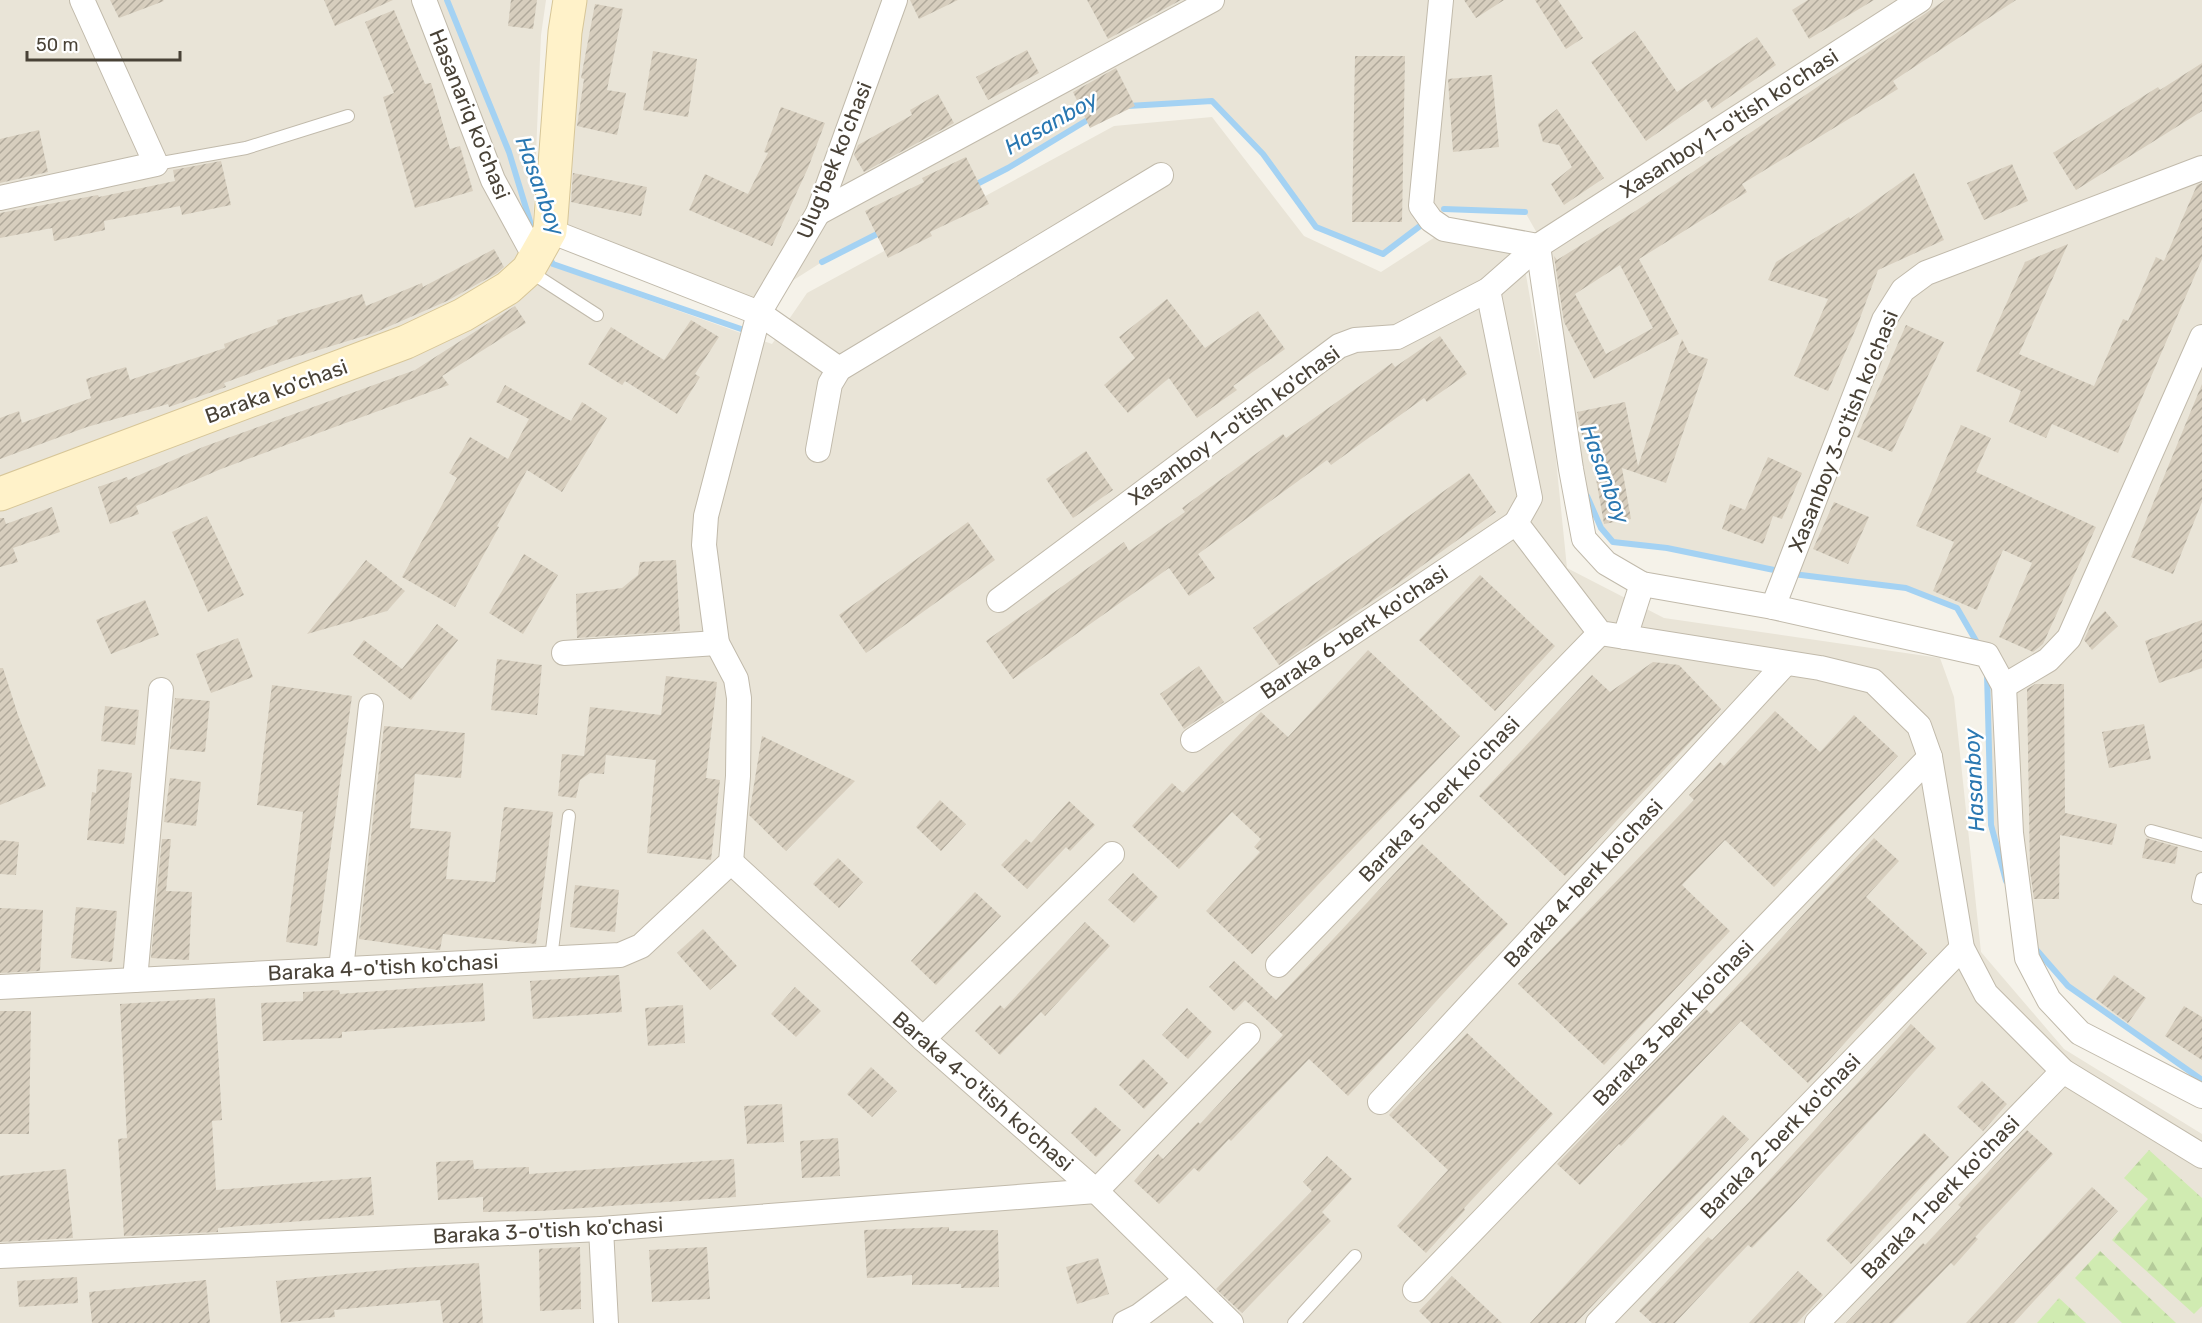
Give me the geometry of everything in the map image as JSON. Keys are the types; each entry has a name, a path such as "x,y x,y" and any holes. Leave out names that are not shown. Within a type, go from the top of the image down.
{"main road":[{"path":"540,249 570,0"},
{"name":"Baraka ko'chasi","path":"0,494 406,342 486,301 540,249"}],"street":[{"path":"0,198 156,164 82,0"},
{"name":"Hasanariq ko'chasi","path":"424,0 492,180 540,249"},
{"name":"Ulug'bek ko'chasi","path":"759,313 818,213 895,0"},
{"path":"818,213 1212,0"},
{"path":"1441,0 1421,206 1431,220 1444,229 1538,246 1571,469 1584,539 1606,563 1642,584 1773,607 1987,655 2004,686 2011,833 2027,958 2049,1000 2080,1033 2202,1096"},
{"name":"Xasanboy 1-o'tish ko'chasi","path":"999,600 1338,346 1355,340 1397,337 1488,290 1538,246 1920,0"},
{"name":"Xasanboy 3-o'tish ko'chasi","path":"1773,607 1884,320 1903,290 1926,273 2202,168"},
{"path":"818,450 830,384 839,369 1161,175"},
{"path":"540,249 759,313 839,369"},
{"path":"1488,290 1530,498 1515,523 1600,633 1873,681 1919,726 1930,757 1962,948 1986,994 2063,1071 2202,1156"},
{"path":"731,862 738,776 739,698 736,678 717,643 704,545 706,516 759,313"},
{"path":"2004,686 2048,660 2069,638 2202,337"},
{"name":"Baraka 6-berk ko'chasi","path":"1193,740 1515,523"},
{"path":"1625,637 1642,584"},
{"name":"Baraka 5-berk ko'chasi","path":"1278,965 1600,633"},
{"path":"564,653 717,643"},
{"name":"Baraka 4-berk ko'chasi","path":"1380,1102 1785,664"},
{"path":"135,980 161,690"},
{"path":"341,969 371,706"},
{"name":"Baraka 3-berk ko'chasi","path":"1415,1290 1930,757"},
{"path":"923,1039 1112,854"},
{"name":"Baraka 4-o'tish ko'chasi","path":"0,987 620,955 641,946 731,862 923,1039 1096,1191 1231,1323"},
{"name":"Baraka 2-berk ko'chasi","path":"1598,1323 1962,948"},
{"path":"1096,1191 1248,1035"},
{"name":"Baraka 1-berk ko'chasi","path":"1817,1323 2063,1071"},
{"name":"Baraka 3-o'tish ko'chasi","path":"0,1256 601,1229 1096,1191"},
{"path":"601,1229 606,1323"},
{"path":"1125,1323 1187,1280"}],"lane":[{"path":"156,164 246,148 348,116"},
{"path":"540,249 597,315"},
{"path":"551,958 569,816"},
{"path":"2151,831 2202,845"},
{"path":"2202,879 2198,897 2202,898"},
{"path":"1294,1323 1355,1256"}],"shaded area":[{"path":"0,0 546,0 541,35 533,225 555,267 772,344 807,293 1114,126 1212,117 1304,236 1381,272 1463,219 1518,229 1553,430 1567,568 1664,618 1940,658 1954,697 1981,952 2064,1049 2202,1134 2202,1323 0,1323"},
{"path":"576,0 2202,0 2202,1080 2068,986 2019,931 1991,825 1987,660 1957,608 1906,588 1793,574 1667,548 1613,542 1601,528 1592,510 1573,452 1546,249 1525,212 1444,209 1383,254 1316,227 1263,154 1211,101 1108,108 1008,168 822,262 759,302 567,227"}],"green space":[{"path":"2149,1150 2202,1198 2202,1306 2194,1314 2112,1240 2148,1199 2124,1178"},
{"path":"2100,1251 2176,1323 2122,1323 2075,1278"},
{"path":"2059,1298 2086,1323 2037,1323"}],"building":[{"path":"110,0 163,0 164,1 119,18"},
{"path":"324,0 393,0 335,26"},
{"path":"511,0 537,0 533,29 508,26"},
{"path":"910,0 958,0 919,19"},
{"path":"1087,0 1181,0 1108,39"},
{"path":"1464,0 1504,0 1476,18"},
{"path":"1535,0 1558,0 1583,38 1566,49"},
{"path":"1808,0 1874,0 1809,39 1792,10"},
{"path":"1945,0 2016,0 1893,81 1898,89 1742,184 1747,192 1639,259 1679,334 1594,379 1564,322 1554,256 1557,260 1637,210","holes":["1620,265 1653,328 1606,354 1575,294"]},
{"path":"595,4 623,9 607,90 626,93 617,135 577,126 584,79 581,78"},
{"path":"394,10 425,84 431,83 450,149 460,146 473,191 415,208 383,97 394,93 365,22"},
{"path":"1635,31 1677,92 1757,37 1776,65 1712,109 1706,99 1646,141 1591,62"},
{"path":"1027,50 1039,73 988,100 976,77"},
{"path":"653,51 697,59 688,117 643,110"},
{"path":"1355,56 1405,56 1402,222 1352,222"},
{"path":"2202,63 2202,111 2076,190 2053,153 2158,87 2160,90"},
{"path":"1116,68 1135,106 1090,128 1073,92"},
{"path":"1492,75 1499,147 1453,152 1448,79"},
{"path":"938,94 954,123 864,172 854,155 858,145 912,115 910,110"},
{"path":"781,107 825,123 808,168 772,246 689,210 705,174 748,194 768,153 764,152"},
{"path":"1557,109 1604,178 1564,205 1551,184 1572,167 1559,145 1543,142 1538,124"},
{"path":"39,130 48,172 0,183 0,139"},
{"path":"966,157 989,204 930,232 932,236 888,258 865,211 924,182 922,178"},
{"path":"221,161 231,205 182,215 180,206 104,221 105,230 54,241 52,228 0,238 0,213 98,195 99,197 175,181 173,170"},
{"path":"2012,164 2028,201 1984,220 1967,183"},
{"path":"573,173 647,187 641,216 571,202"},
{"path":"1914,173 1944,240 1878,270 1857,326 1828,391 1794,376 1828,299 1768,280 1776,262 1849,217 1850,219"},
{"path":"2202,183 2202,259 2118,453 2052,424 2046,438 2009,422 2021,391 1976,371 2025,262 2068,244 2019,354 2094,386 2123,319 2128,321 2156,257 2164,261 2197,185"},
{"path":"494,249 504,267 497,273 447,301 374,333 286,360 224,383 226,387 169,407 168,404 87,427 0,459 0,418 19,411 22,423 91,398 86,379 126,367 130,380 225,348 224,344 278,324 277,320 362,294 366,306 422,283 423,287"},
{"path":"1167,299 1205,348 1258,311 1285,349 1233,386 1237,390 1197,418 1169,378 1128,413 1104,385 1135,358 1119,337"},
{"path":"515,306 526,323 442,376 449,385 221,469 136,506 139,514 110,524 98,487 127,477 128,480 203,447 415,370"},
{"path":"691,320 719,337 695,374 700,377 677,414 625,381 622,385 588,364 611,327 664,360"},
{"path":"1906,325 1944,342 1892,452 1857,437"},
{"path":"1440,336 1467,374 1427,402 1424,398 1331,465 1327,460 1198,554 1215,578 1189,596 1169,568 1013,679 986,641 1124,542 1129,551 1185,512 1182,508 1283,434 1286,438 1392,363 1395,367"},
{"path":"1682,339 1689,353 1708,359 1666,483 1622,468 1631,519 1604,524 1588,433 1582,435 1577,412 1625,402 1638,466"},
{"path":"2202,384 2202,502 2173,574 2131,557"},
{"path":"505,385 571,421 582,402 607,418 562,492 527,470 455,607 402,577 457,478 449,473 470,437 508,459 529,419 496,402"},
{"path":"1961,425 1991,438 1976,472 2096,527 2043,644 2033,652 1999,637 2032,563 2003,550 1977,610 1933,591 1954,542 1916,526"},
{"path":"1086,451 1113,490 1073,518 1046,479"},
{"path":"1768,457 1802,473 1782,519 1773,516 1763,544 1722,529 1730,504 1745,510"},
{"path":"1469,473 1496,512 1279,665 1253,628"},
{"path":"1834,502 1869,517 1848,564 1813,549"},
{"path":"52,507 60,532 13,548 18,562 0,567 0,518 4,518 6,524"},
{"path":"207,516 244,595 208,612 172,532"},
{"path":"968,522 995,560 866,653 839,615"},
{"path":"524,554 558,575 523,634 489,613"},
{"path":"366,560 405,591 387,611 307,634"},
{"path":"676,560 680,631 577,638 576,594 622,588 638,575 640,562"},
{"path":"1480,575 1555,646 1495,711 1419,640"},
{"path":"145,600 159,635 111,654 96,620"},
{"path":"2105,611 2118,626 2092,650 2084,640 2091,625"},
{"path":"2202,620 2202,668 2159,683 2145,641"},
{"path":"437,624 458,640 411,700 353,655 364,640 402,669"},
{"path":"238,638 253,677 211,693 196,654"},
{"path":"1368,650 1460,736 1252,954 1206,911 1260,852 1254,847 1261,839 1232,812 1179,869 1132,826 1172,783 1183,793 1261,712 1288,737"},
{"path":"497,659 542,665 537,715 491,710"},
{"path":"1653,662 1679,665 1721,709 1565,876 1479,796 1592,675 1610,692"},
{"path":"1199,666 1224,702 1184,729 1160,694"},
{"path":"0,668 3,668 18,715 46,786 0,805"},
{"path":"666,676 717,682 706,778 720,780 711,860 647,853 656,760 606,755 604,774 590,773 580,780 576,798 558,796 562,754 584,756 590,707 661,715"},
{"path":"2035,684 2064,684 2065,813 2117,824 2112,845 2060,835 2059,899 2034,899 2030,871 2027,689"},
{"path":"272,685 352,696 317,946 286,942 303,812 257,805"},
{"path":"175,698 210,701 205,752 170,749"},
{"path":"105,706 139,710 135,745 101,741"},
{"path":"1775,711 1820,752 1854,715 1898,756 1774,887 1725,840 1682,885 1730,931 1604,1065 1518,984 1694,800 1689,795 1720,762 1724,766"},
{"path":"2144,724 2151,759 2109,768 2102,732"},
{"path":"384,726 465,733 461,778 415,774 410,828 451,832 446,879 495,882 504,807 553,812 536,944 443,934 440,950 438,950 359,939"},
{"path":"762,736 855,781 786,851 749,815"},
{"path":"98,769 132,773 124,844 87,840 92,792 96,793"},
{"path":"170,778 201,782 196,826 164,822"},
{"path":"940,800 966,824 941,851 916,827"},
{"path":"1069,801 1095,825 1070,851 1066,847 1027,889 1001,865 1026,839 1031,843"},
{"path":"1874,838 1899,861 1866,897 1927,953 1808,1083 1741,1021 1621,1146 1619,1144 1580,1185 1557,1164 1706,1009 1711,1014"},
{"path":"2146,838 2178,847 2175,864 2142,858"},
{"path":"162,839 171,839 166,891 192,892 189,960 151,958"},
{"path":"0,840 19,842 16,875 0,874"},
{"path":"1422,844 1508,924 1348,1096 1309,1059 1199,1172 1194,1168 1159,1204 1134,1181 1158,1154 1163,1159 1198,1122 1200,1124 1283,1035 1245,1000 1234,1011 1209,987 1234,961 1276,1000"},
{"path":"838,858 863,882 839,908 813,884"},
{"path":"1133,873 1158,897 1134,923 1108,900"},
{"path":"575,885 619,890 615,932 570,927"},
{"path":"975,892 1001,916 936,985 911,961"},
{"path":"76,907 117,911 112,962 71,958"},
{"path":"0,908 43,910 40,971 0,973"},
{"path":"1085,922 1110,946 1045,1016 1041,1012 1000,1055 975,1031 1000,1005 1004,1009"},
{"path":"703,929 737,966 710,990 677,953"},
{"path":"619,975 622,1012 533,1019 530,981"},
{"path":"2114,975 2146,998 2128,1023 2096,999"},
{"path":"483,983 485,1021 342,1032 342,1038 263,1041 261,1003 303,1001 303,992 339,990 340,994"},
{"path":"795,987 821,1011 796,1037 771,1014"},
{"path":"215,998 222,1120 212,1121 216,1190 371,1177 374,1215 218,1228 218,1232 124,1236 118,1139 127,1138 120,1004"},
{"path":"683,1005 685,1043 648,1046 645,1008"},
{"path":"2184,1006 2202,1017 2202,1060 2165,1036"},
{"path":"1187,1008 1212,1032 1188,1059 1162,1035"},
{"path":"0,1011 31,1011 29,1134 0,1134"},
{"path":"1911,1024 1936,1048 1792,1206 1752,1248 1748,1245 1675,1323 1652,1323 1639,1311 1708,1237 1712,1240 1752,1199"},
{"path":"1467,1033 1553,1114 1464,1208 1465,1210 1426,1253 1397,1226 1448,1170 1389,1115"},
{"path":"1143,1059 1168,1083 1144,1109 1119,1085"},
{"path":"871,1067 897,1091 872,1117 847,1094"},
{"path":"1982,1081 2007,1104 1983,1131 1957,1107"},
{"path":"782,1104 784,1142 747,1144 744,1106"},
{"path":"1095,1107 1121,1130 1096,1157 1071,1133"},
{"path":"1723,1115 1749,1139 1576,1323 1530,1323"},
{"path":"2027,1130 2053,1154 1975,1237 1978,1239 1954,1266 1951,1263 1893,1323 1846,1323 1961,1207 1958,1205"},
{"path":"1924,1133 1949,1157 1851,1264 1826,1240"},
{"path":"838,1138 840,1176 802,1178 800,1141"},
{"path":"1327,1156 1352,1179 1322,1212 1331,1221 1242,1313 1216,1289 1312,1191 1303,1182"},
{"path":"734,1159 736,1197 541,1211 483,1212 483,1197 438,1200 436,1162 473,1160 474,1169 529,1167 529,1174"},
{"path":"66,1169 73,1238 0,1242 0,1176"},
{"path":"2092,1187 2118,1211 2014,1323 1966,1323"},
{"path":"949,1227 949,1231 998,1230 999,1287 961,1288 961,1284 912,1285 912,1275 867,1278 864,1230"},
{"path":"580,1247 581,1309 540,1311 539,1249"},
{"path":"707,1247 710,1299 652,1302 649,1250"},
{"path":"1098,1258 1109,1294 1077,1304 1066,1267"},
{"path":"479,1263 483,1323 443,1323 440,1300 334,1310 335,1317 281,1323 276,1281"},
{"path":"1798,1271 1823,1295 1797,1323 1749,1323"},
{"path":"1452,1276 1502,1323 1431,1323 1419,1311"},
{"path":"77,1277 78,1303 19,1307 17,1281"},
{"path":"206,1280 210,1323 92,1323 89,1292"}],"waterway":[{"name":"Hasanboy","path":"447,0 509,152 533,231"},
{"name":"Hasanboy","path":"1128,106 1212,101 1263,154 1316,227 1383,254 1424,223"},
{"name":"Hasanboy","path":"973,186 1008,168 1094,116"},
{"name":"Hasanboy","path":"1444,209 1525,212"},
{"name":"Hasanboy","path":"822,262 883,231"},
{"name":"Hasanboy","path":"547,255 553,264 744,330"},
{"name":"Hasanboy","path":"1587,496 1601,528 1613,542 1667,548 1779,571"},
{"name":"Hasanboy","path":"1793,574 1906,588 1957,608 1979,646"},
{"name":"Hasanboy","path":"1987,674 1991,825 2006,881"},
{"name":"Hasanboy","path":"2034,947 2068,986 2202,1080"}]}
